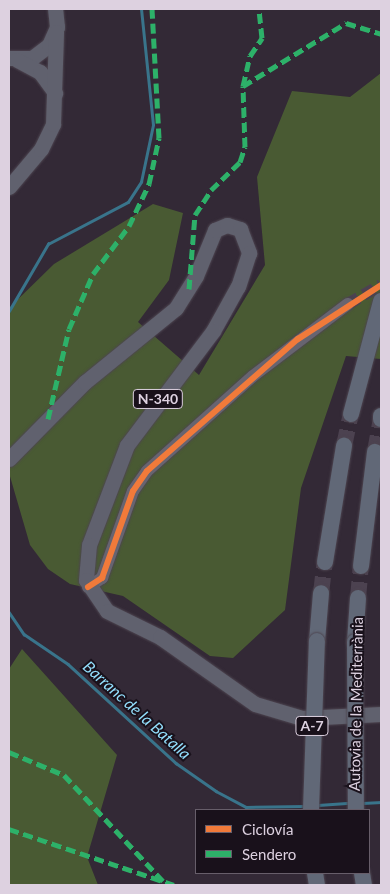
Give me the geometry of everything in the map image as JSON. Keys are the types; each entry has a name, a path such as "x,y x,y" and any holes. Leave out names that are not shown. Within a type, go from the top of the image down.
{"highway":[{"path":"351,414 381,301"},
{"path":"324,562 344,446"},
{"path":"361,566 375,452"},
{"name":"A-7","path":"311,809 317,642 321,593"},
{"name":"Autovia de la Mediterrània","path":"356,809 355,642 358,598"}],"main road":[{"path":"9,187 48,135 56,97 57,11"},
{"path":"13,59 38,55 56,32"},
{"path":"13,59 46,77 56,97"},
{"name":"N-340","path":"9,459 85,382 176,308 196,276 215,230 228,225 240,229 249,253 240,281 213,331 127,445 86,553 88,587"},
{"path":"88,587 107,611 160,637 216,680 262,707 302,718 381,714"}],"street":[{"path":"88,587 102,578 133,491 147,471 253,376 348,304"}],"green space":[{"path":"381,73 381,359 346,356 301,488 285,610 233,658 210,656 123,596 70,584 48,569 30,545 9,473 9,308 54,264 153,204 183,213 169,280 138,322 199,375 265,265 257,177 292,91 350,97"},
{"path":"22,649 117,755 87,857 98,885 9,885 9,669"}],"waterway":[{"name":"Barranc de la Batalla","path":"9,311 48,244 128,202 141,182 153,125 141,9"},
{"name":"Barranc de la Batalla","path":"9,612 24,634 68,664 176,763 216,791 246,807 305,806"},
{"name":"Barranc de la Batalla","path":"363,803 381,802"},
{"name":"Barranc de la Batalla","path":"318,805 350,803"}],"tunnel":[{"path":"348,304 381,285"},
{"path":"344,446 351,414"},
{"path":"375,452 381,419"},
{"path":"321,593 325,562"},
{"path":"358,598 361,566"}],"marked path":[{"path":"48,419 69,329 93,274 129,226 149,184 159,138 152,9"},
{"path":"189,289 195,215 211,190 240,162 245,147 243,86 250,56 262,38 259,9"},
{"path":"243,86 346,23 381,34"},
{"path":"9,752 64,775 163,881"},
{"path":"9,829 174,885"}],"cycle path":[{"path":"88,587 102,578 133,491 147,471 298,339 381,285"}]}
